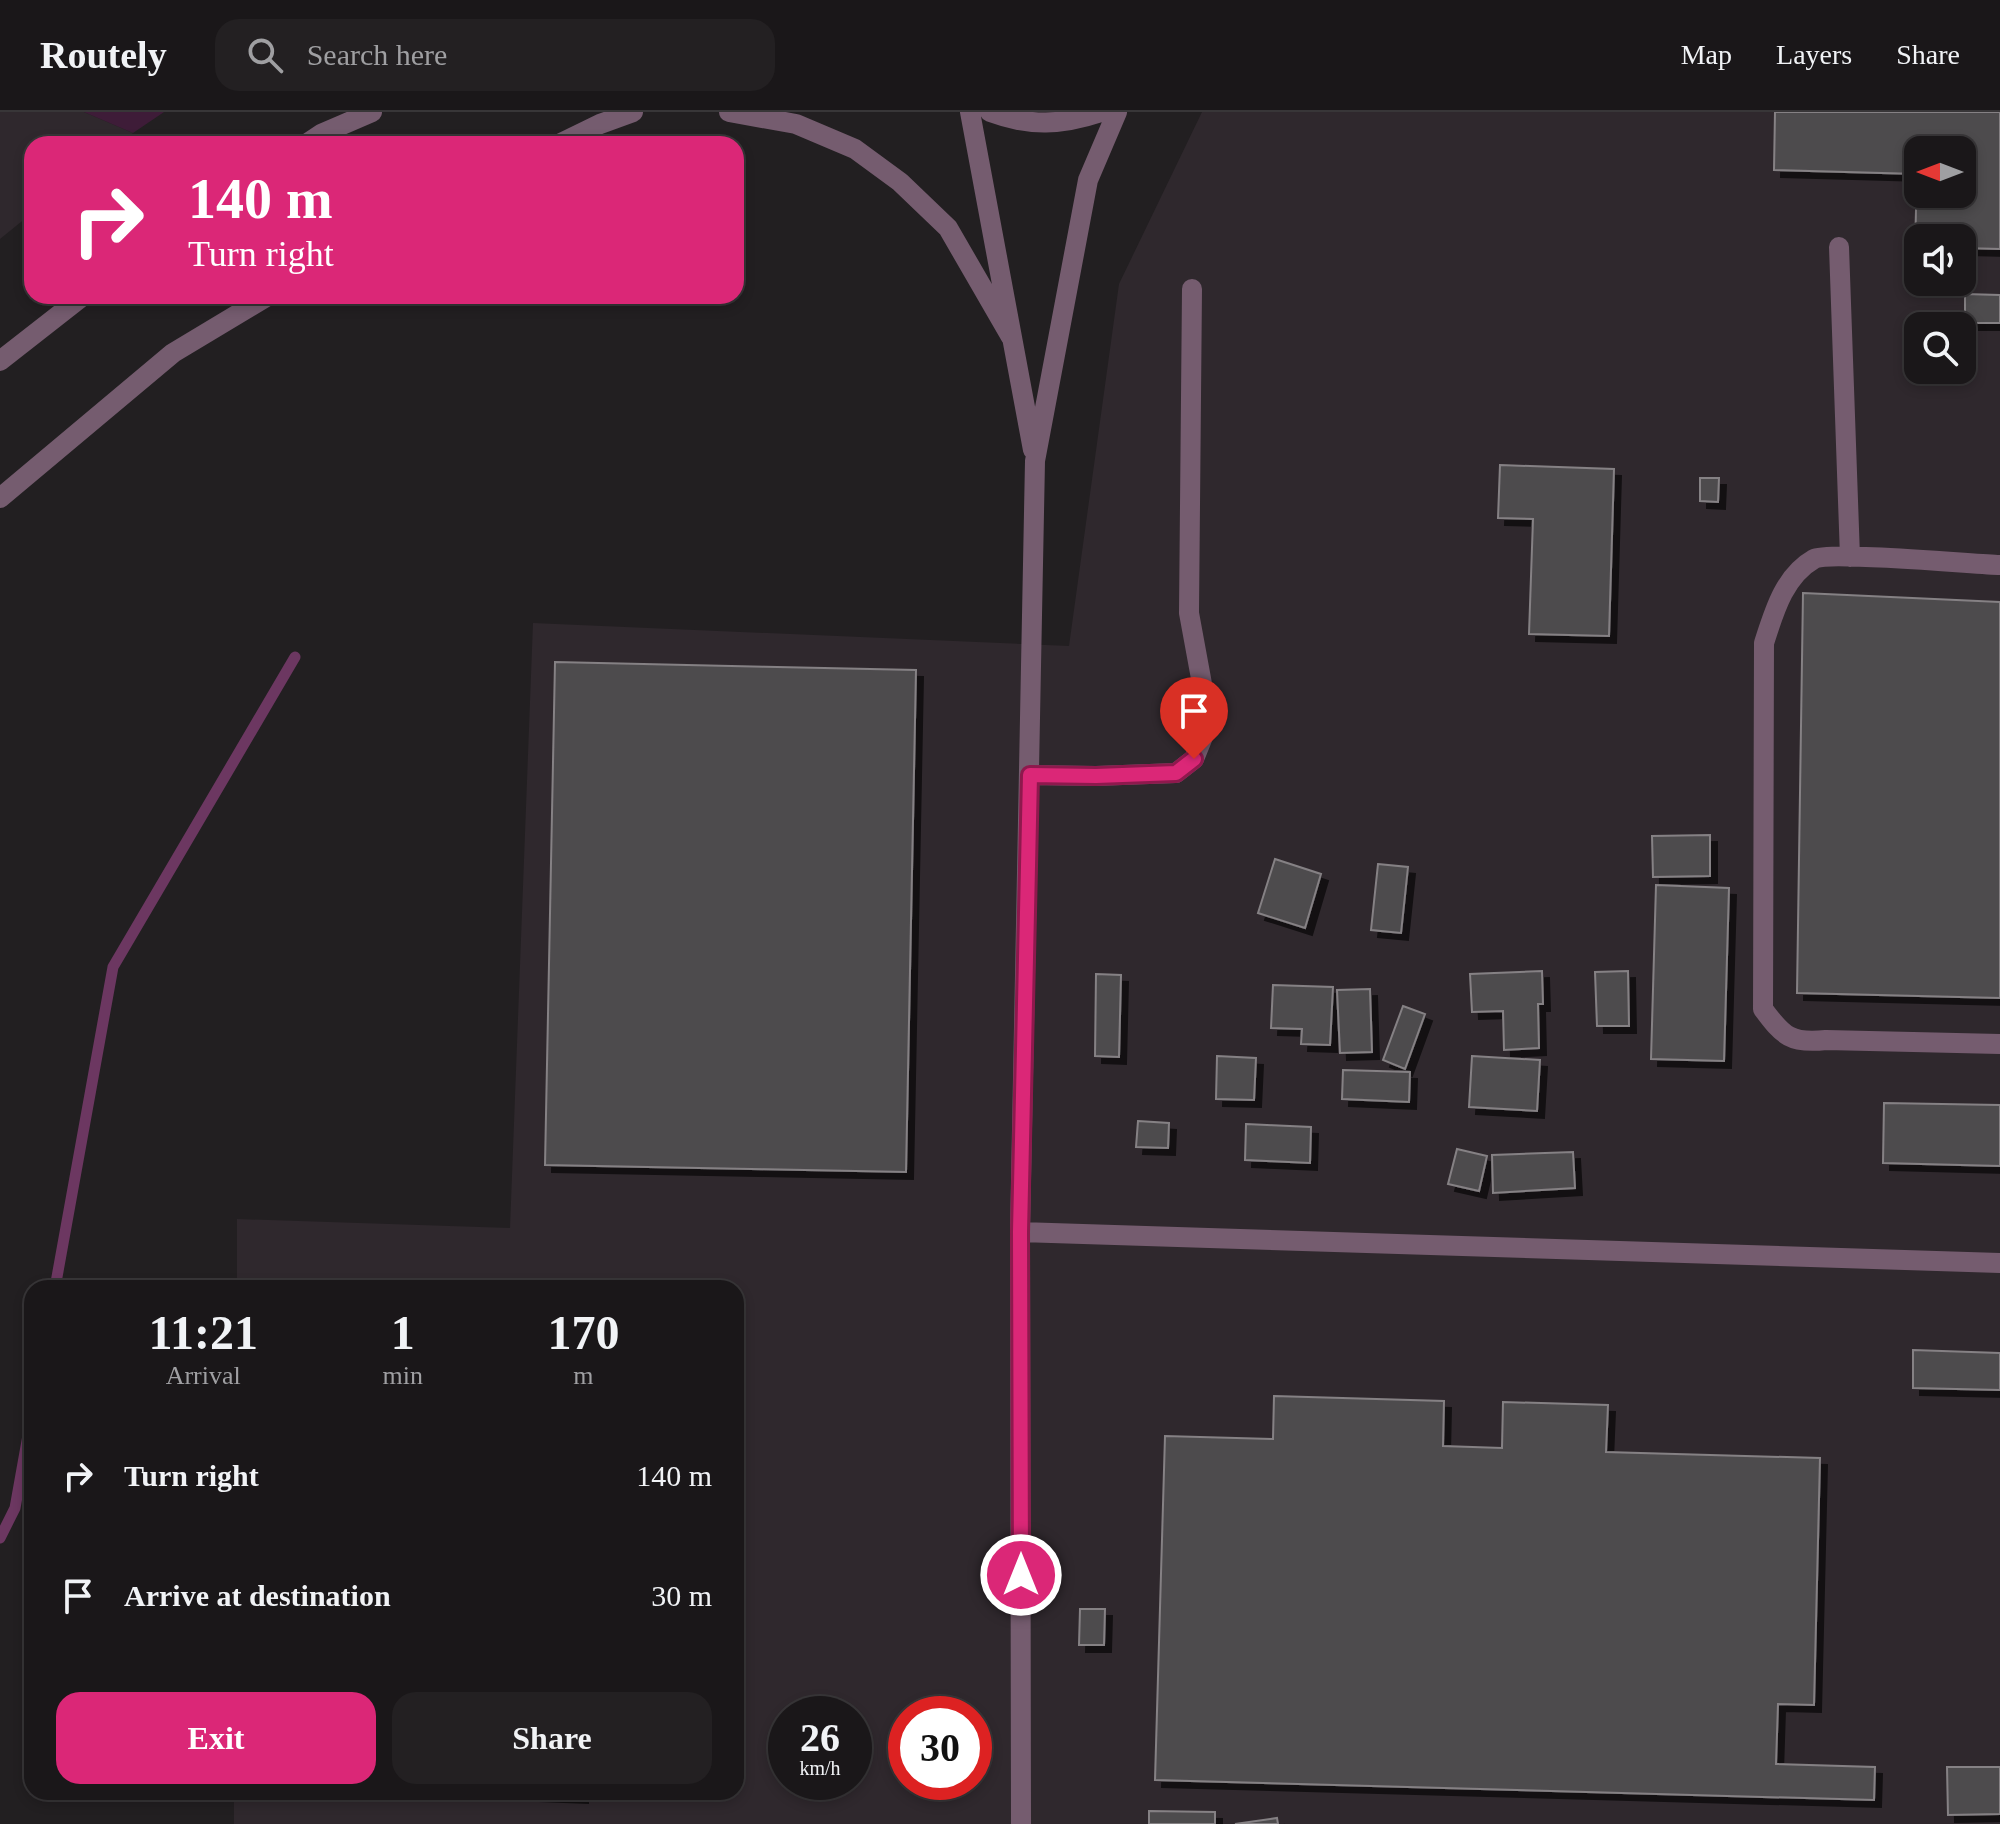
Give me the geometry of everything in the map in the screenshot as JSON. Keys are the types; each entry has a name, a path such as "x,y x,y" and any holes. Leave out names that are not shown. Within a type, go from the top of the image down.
{"street":[{"path":"318,136 372,112"},
{"path":"575,136 633,112"},
{"path":"729,112 796,124 855,149 900,182 948,228 1011,337"},
{"path":"970,112 1035,461"},
{"path":"990,112 1012,120 1067,123 1101,112"},
{"path":"1021,1824 1020,1232 1035,461 1088,180 1117,112"},
{"path":"1839,247 1850,557"},
{"path":"1030,775 1176,773 1194,759 1209,722 1189,613 1192,289"},
{"path":"0,361 73,304"},
{"path":"0,498 173,353 255,304"},
{"path":"2000,565 1816,557 1797,573 1777,602 1764,643 1763,1009 1780,1032 1804,1042 2000,1044"},
{"path":"1020,1232 2000,1263"}],"shaded area":[{"path":"0,112 84,112 133,133 129,136 24,136 24,220 0,239"},
{"path":"84,112 164,112 133,133"},
{"path":"1202,112 2000,112 2000,1824 234,1824 234,1800 744,1800 744,1280 237,1280 237,1219 510,1228 533,623 1069,646 1119,284"}],"building":[{"path":"1775,112 2000,112 2000,249 1976,248 1976,224 1916,224 1916,208 1976,208 1976,136 1904,136 1904,174 1774,170"},
{"path":"2000,295 2000,323 1976,323 1976,312 1965,312 1965,296"},
{"path":"1500,465 1614,469 1609,636 1529,634 1533,519 1498,518"},
{"path":"1700,478 1719,478 1718,502 1700,501"},
{"path":"1803,593 2000,602 2000,998 1797,993"},
{"path":"555,662 916,670 906,1172 545,1165"},
{"path":"1710,835 1710,876 1653,877 1652,836"},
{"path":"1275,859 1321,874 1305,928 1258,913"},
{"path":"1378,864 1408,867 1401,933 1371,930"},
{"path":"1656,885 1729,888 1724,1061 1651,1059"},
{"path":"1542,971 1543,1004 1538,1004 1539,1048 1504,1050 1503,1011 1472,1012 1470,974"},
{"path":"1628,971 1629,1026 1597,1026 1595,972"},
{"path":"1096,974 1121,975 1119,1057 1095,1056"},
{"path":"1273,985 1333,987 1330,1045 1301,1044 1302,1029 1271,1028"},
{"path":"1370,989 1372,1052 1340,1053 1337,990"},
{"path":"1403,1006 1425,1014 1405,1069 1383,1060"},
{"path":"1217,1056 1256,1058 1254,1100 1216,1099"},
{"path":"1472,1056 1540,1060 1537,1111 1469,1107"},
{"path":"1343,1070 1410,1072 1409,1102 1342,1099"},
{"path":"1884,1103 2000,1105 2000,1166 1883,1163"},
{"path":"1138,1121 1169,1123 1168,1148 1136,1147"},
{"path":"1246,1124 1311,1127 1310,1163 1245,1160"},
{"path":"1457,1149 1487,1156 1479,1191 1448,1184"},
{"path":"1573,1152 1575,1188 1493,1193 1492,1155"},
{"path":"1913,1350 2000,1353 2000,1390 1913,1388"},
{"path":"1274,1396 1444,1401 1443,1446 1502,1448 1503,1402 1608,1405 1606,1452 1820,1458 1814,1705 1778,1704 1776,1764 1875,1767 1874,1800 1155,1780 1165,1436 1273,1439"},
{"path":"1080,1609 1105,1609 1104,1645 1079,1645"},
{"path":"1947,1767 2000,1767 2000,1814 1948,1815"},
{"path":"1149,1811 1215,1812 1215,1824 1149,1824"},
{"path":"1277,1818 1278,1824 1235,1824"}],"waterway":[{"path":"56,1280 113,967 295,657"},
{"path":"0,1538 15,1508 24,1458"}],"route":[{"path":"1021,1575 1020,1232 1030,775 1176,773 1194,759"}]}
